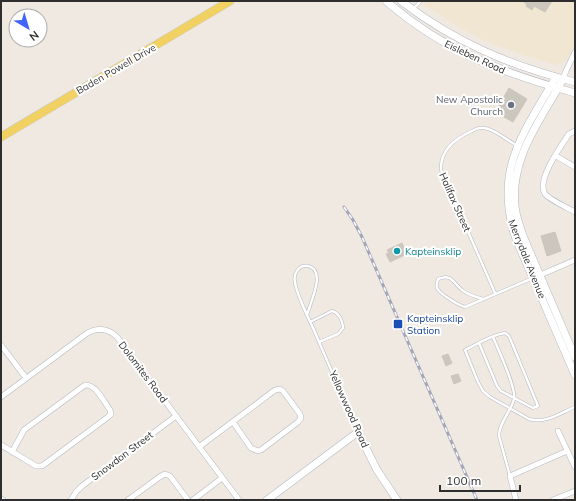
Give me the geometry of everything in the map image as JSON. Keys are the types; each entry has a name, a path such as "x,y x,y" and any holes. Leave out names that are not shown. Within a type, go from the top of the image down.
{"main road":[{"name":"Baden Powell Drive","path":"1,137 230,1"}],"street":[{"name":"Eisleben Road","path":"386,1 422,29 458,50 495,68 558,89 575,93"},
{"name":"Eisleben Road","path":"401,1 450,34 490,55 517,65 575,82"},
{"path":"564,79 575,52"},
{"path":"556,77 566,71"},
{"name":"Merrydale Avenue","path":"556,77 541,102 521,147 515,186 515,207 536,276 575,375"},
{"name":"Merrydale Avenue","path":"521,147 564,79"},
{"path":"536,82 541,91 541,102"},
{"path":"574,131 569,134 545,177 544,191 549,197 575,212"},
{"path":"556,156 575,167"},
{"path":"536,276 575,260"},
{"name":"Merrydale Avenue","path":"536,276 575,358"},
{"name":"Dolomites Road","path":"1,397 86,334 97,329 111,333 116,337 239,500"},
{"path":"1,345 26,378"},
{"path":"1,445 12,452 36,466 42,466 108,417 111,414 110,410 92,386 85,385 24,430 12,452"},
{"path":"199,448 232,422 278,389 283,391 301,418 298,422 258,451 251,448 232,422"},
{"name":"Snowdon Street","path":"71,500 82,486 176,416"},
{"path":"558,431 575,467"},
{"path":"267,500 358,432"},
{"name":"Yellowwood Road","path":"358,432 376,470 397,500"},
{"path":"516,500 510,476 567,451"},
{"path":"128,500 165,474 170,476 188,500"},
{"path":"193,500 222,478"},
{"path":"553,500 575,490"}],"lane":[{"path":"413,10 421,1"},
{"name":"Halifax Street","path":"495,294 441,170 440,162 447,148 455,140 479,128 489,129 521,147"},
{"name":"Yellowwood Road","path":"307,315 318,280 316,271 307,266 303,266 298,270 294,280 307,315 358,432"},
{"path":"483,299 462,290 448,277 444,276 438,279 436,287 441,293 462,306 469,306 536,276"},
{"path":"310,322 332,311 337,313 343,324 343,328 338,334 319,342"},
{"path":"479,343 499,388 503,392 533,408 538,406 509,336 505,333 493,337 479,343 465,350 478,382 490,397 529,419 541,421 575,407"},
{"path":"493,337 514,391 514,398 511,408 499,431 510,476"}],"shaded area":[{"path":"428,1 575,1 575,45 567,60 556,65 485,41 422,4"}],"building":[{"path":"522,1 552,1 545,12 534,6 532,10"},
{"name":"New Apostolic Church","path":"509,88 527,99 513,122 495,112"},
{"path":"555,232 561,251 547,256 541,236"},
{"name":"Kapteinsklip","path":"402,243 407,254 390,262 386,254 389,253 387,250"},
{"path":"448,354 452,363 446,366 442,356"},
{"path":"458,374 461,381 454,384 451,376"}],"railway":[{"path":"344,207 362,237 477,500"}],"place":[{"name":"New Apostolic Church","path":"511,105"},
{"name":"Kapteinsklip","path":"397,251"},
{"name":"Kapteinsklip Station","path":"398,324"}]}
